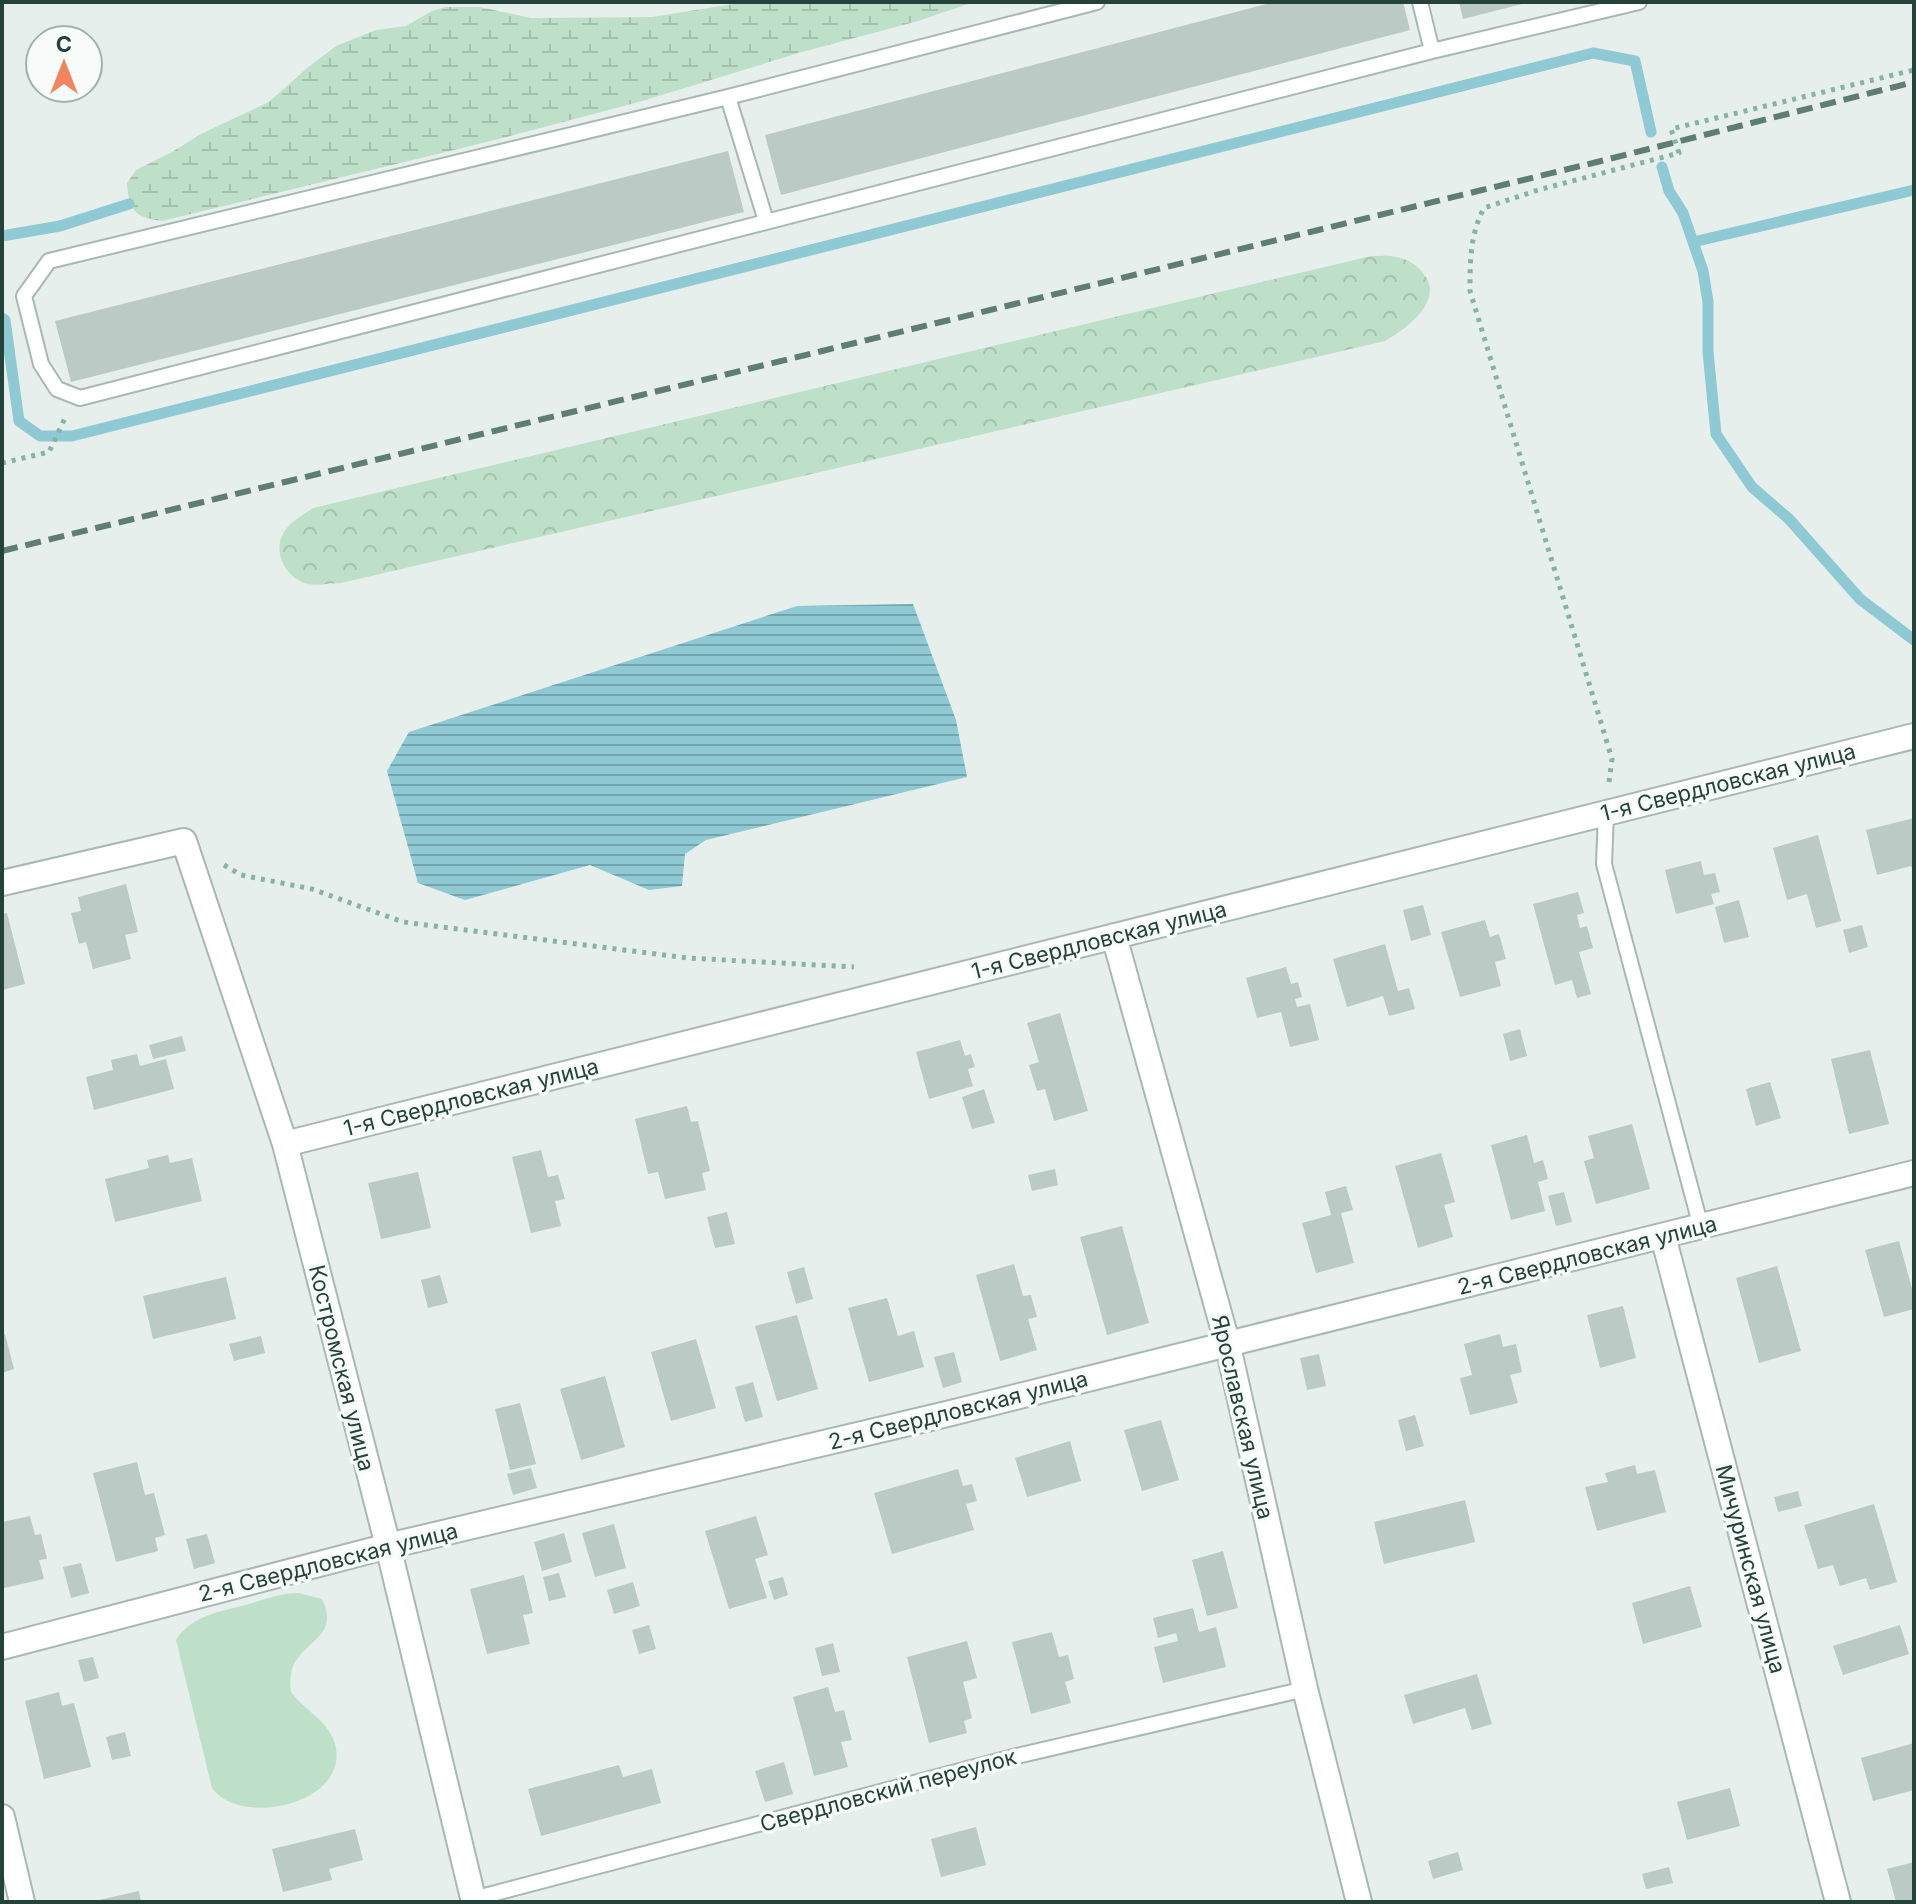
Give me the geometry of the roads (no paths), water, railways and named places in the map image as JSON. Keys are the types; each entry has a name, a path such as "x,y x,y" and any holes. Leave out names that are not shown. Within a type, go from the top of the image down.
{"street":[{"name":"1-я Свердловская улица","path":"285,1144 1914,736"},
{"name":"Костромская улица","path":"2,883 184,841 285,1144 388,1546 474,1900"},
{"name":"Ярославская улица","path":"1114,936 1227,1342 1305,1689 1359,1902"},
{"name":"2-я Свердловская улица","path":"2,1647 388,1546 947,1414 1914,1173"},
{"name":"Мичуринская улица","path":"1663,1236 1838,1902"},
{"path":"2,1817 22,1902"}],"lane":[{"path":"1097,2 728,97 49,261 24,296 41,364 57,389 80,398 1432,51 1639,2"},
{"path":"1420,2 1432,51"},
{"path":"728,97 766,221"},
{"path":"1606,813 1604,864 1701,1227"},
{"name":"Свердловский переулок","path":"474,1900 1017,1756 1305,1689"}],"water":[{"path":"913,604 956,720 967,777 706,840 685,854 682,886 649,890 590,865 465,900 418,883 387,771 409,732 797,606"}],"waterway":[{"path":"2,318 5,320 19,421 40,436 72,436 1593,53 1635,61 1651,132"},
{"path":"1662,167 1669,191 1683,213 1703,271 1708,302 1708,352 1716,434 1752,487 1789,519 1860,599 1914,640"},
{"path":"1693,242 1914,190"},
{"path":"2,236 60,226 129,204"}],"railway":[{"path":"2,551 1914,82"}]}
